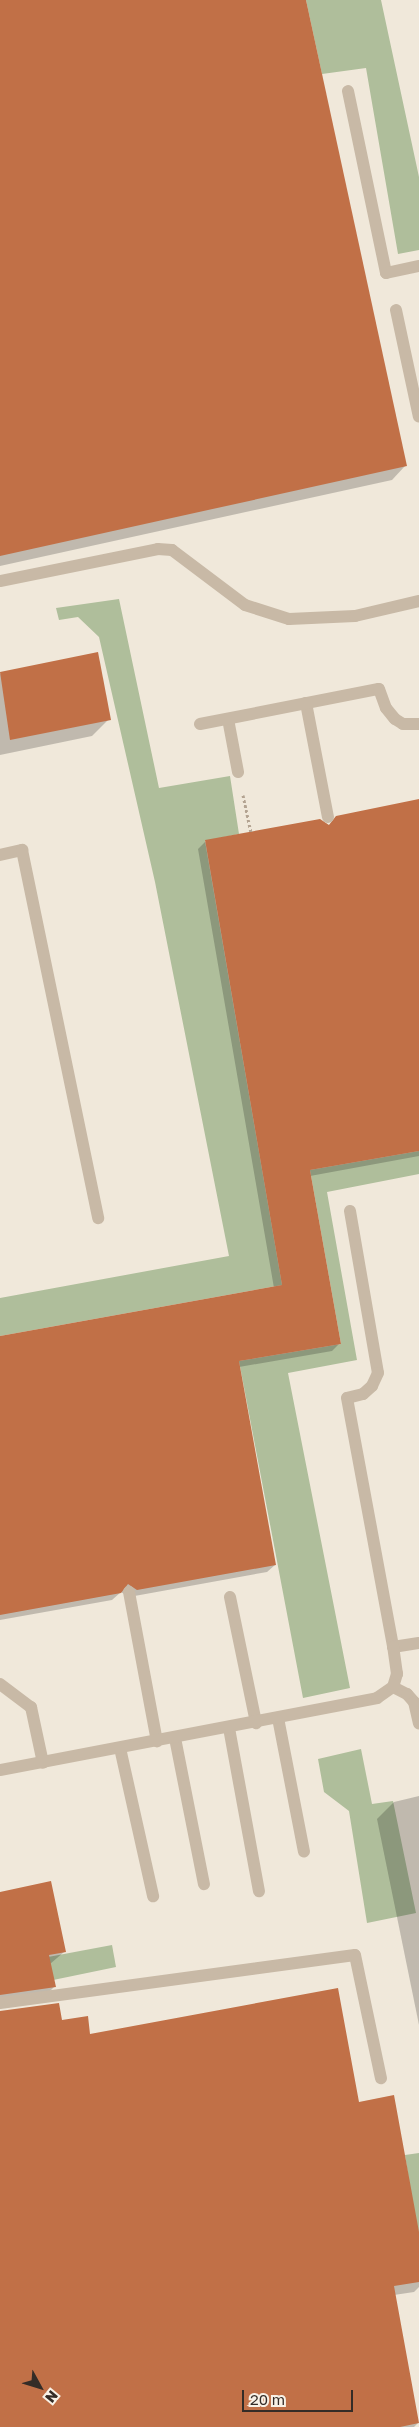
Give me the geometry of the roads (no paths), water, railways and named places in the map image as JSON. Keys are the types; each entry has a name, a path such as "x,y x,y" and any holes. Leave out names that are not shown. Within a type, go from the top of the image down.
{"lane":[{"path":"348,91 386,273 419,266"},
{"path":"396,310 419,417"},
{"path":"0,581 158,549 172,550 184,556 245,605 289,619 355,616 419,601"},
{"path":"200,724 379,689 386,708 395,719 403,724 419,724"},
{"path":"306,703 328,817"},
{"path":"228,719 238,772"},
{"path":"0,855 22,850 98,1218"},
{"path":"0,1770 158,1742 378,1698 393,1687 397,1674 393,1648 347,1398 363,1394 372,1386 378,1373 350,1211"},
{"path":"129,1592 158,1742"},
{"path":"230,1597 256,1723"},
{"path":"393,1648 419,1644"},
{"path":"0,1684 31,1707 43,1763"},
{"path":"393,1687 407,1694 414,1702 419,1723"},
{"path":"278,1718 304,1852"},
{"path":"229,1728 259,1891"},
{"path":"174,1738 204,1884"},
{"path":"120,1748 153,1896"},
{"path":"0,2003 355,1955 381,2078"}]}
